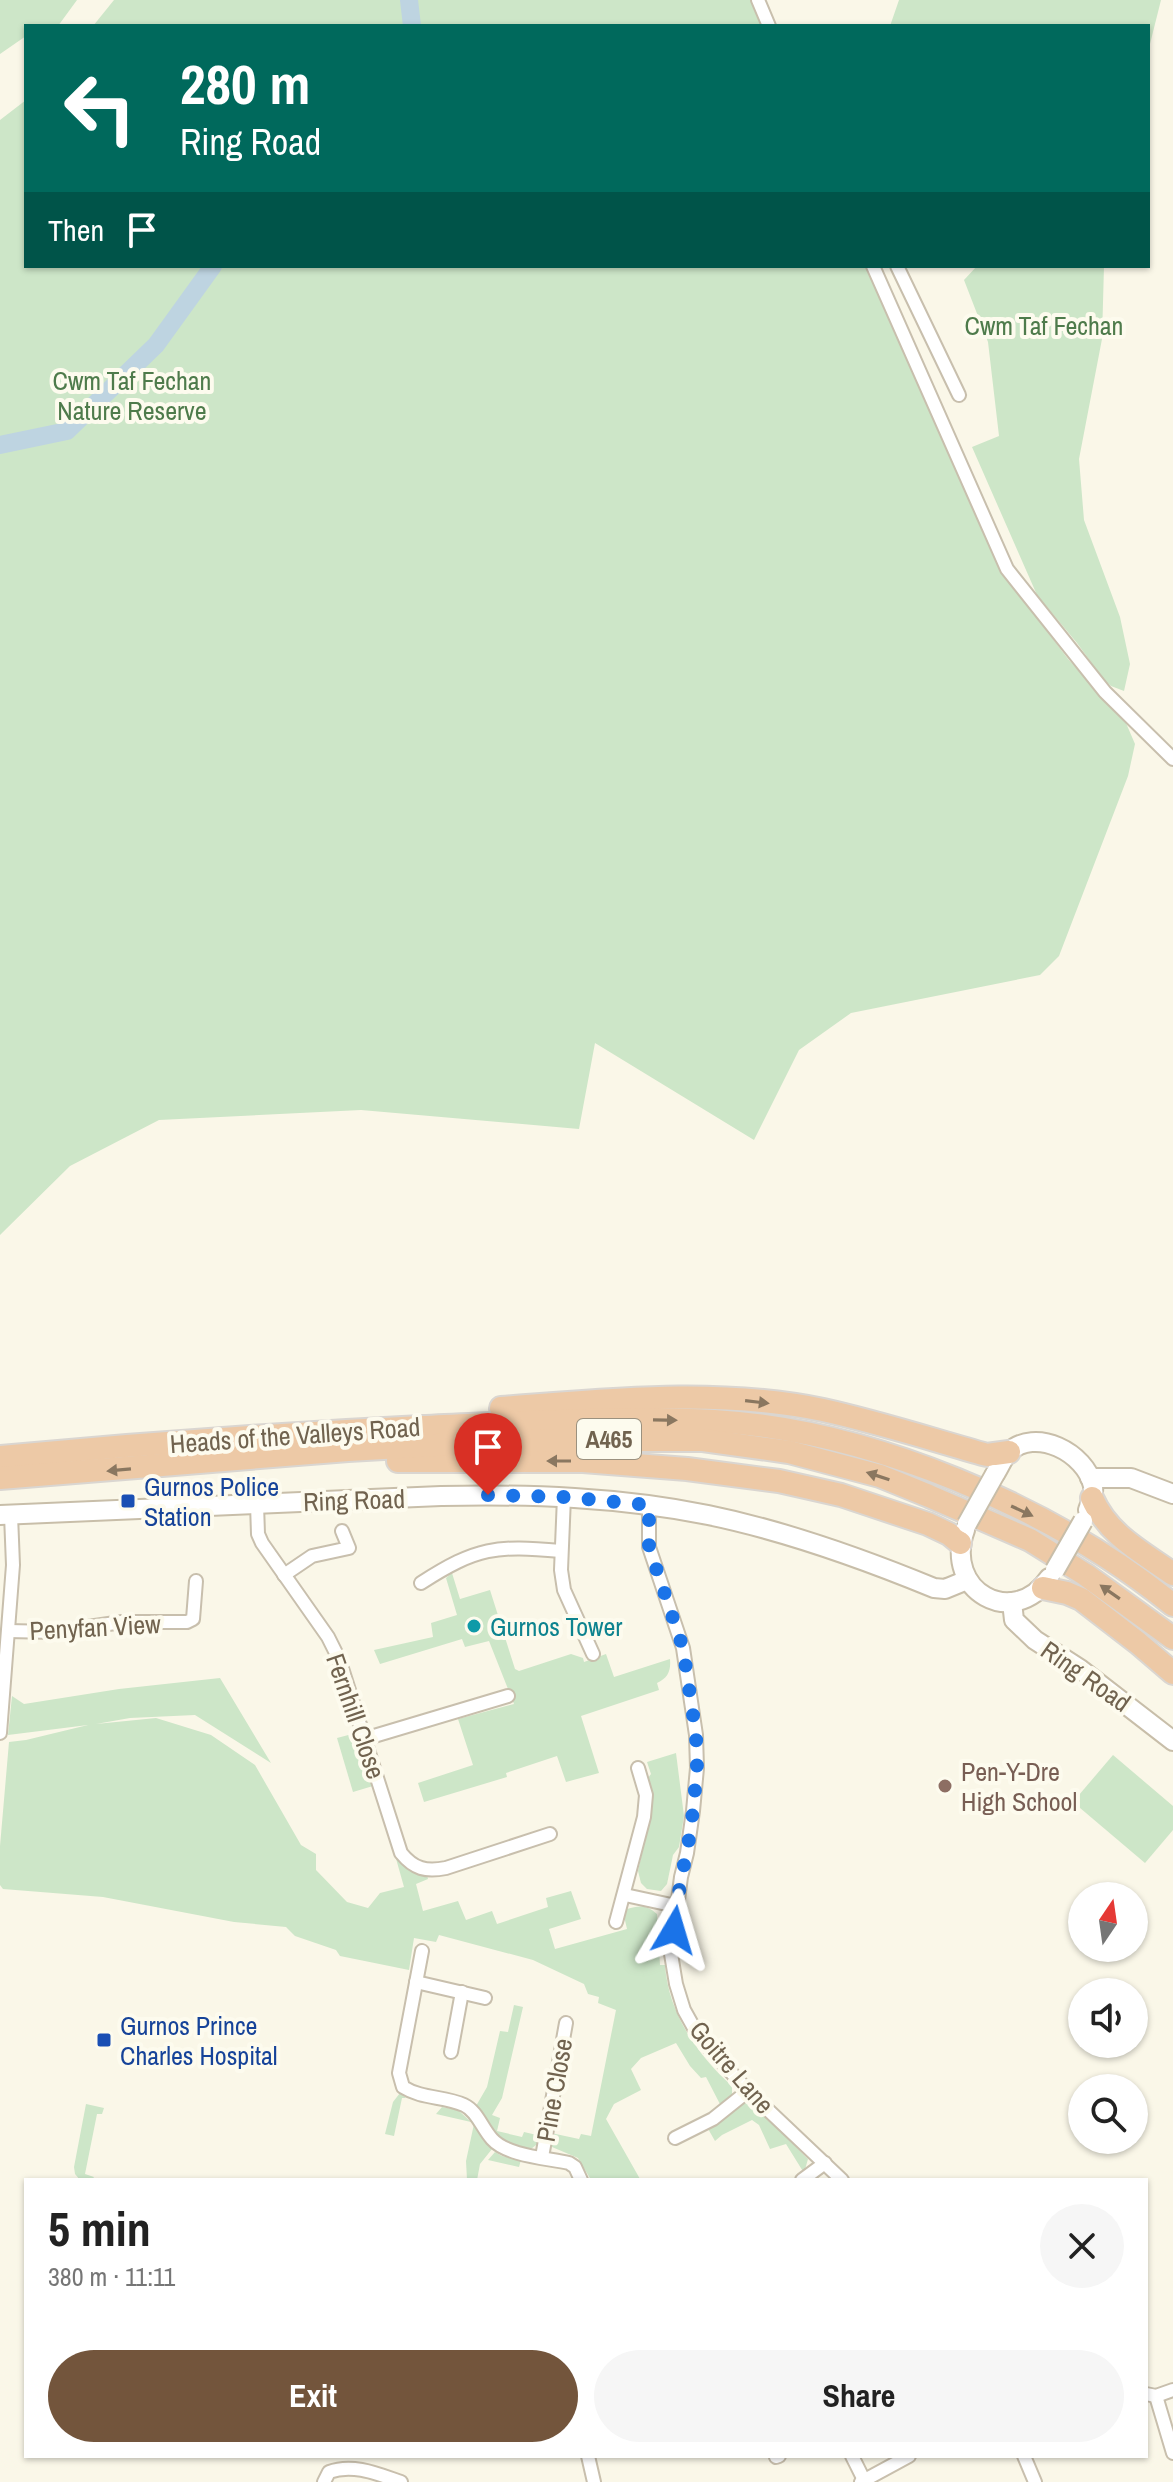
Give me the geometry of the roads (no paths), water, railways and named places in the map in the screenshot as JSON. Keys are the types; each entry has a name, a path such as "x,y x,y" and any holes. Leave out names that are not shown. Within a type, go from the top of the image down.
{"highway":[{"path":"348,1441 387,1416 645,1397 730,1398 822,1410 987,1455 1009,1452"},
{"name":"Heads of the Valleys Road","path":"0,1478 580,1419 716,1421 796,1431 870,1449 964,1483 1038,1518 1105,1556 1173,1605"},
{"name":"Heads of the Valleys Road","path":"0,1457 348,1441 636,1439 703,1440 789,1452 880,1476 1030,1540 1086,1575 1173,1638"},
{"path":"348,1441 403,1462 583,1461 687,1469 779,1481 841,1495 949,1534 964,1534"},
{"path":"1091,1488 1100,1516 1113,1531 1173,1574"},
{"path":"1049,1579 1081,1599 1173,1673"}],"street":[{"path":"758,0 768,24"},
{"path":"874,268 1007,569 1105,692 1173,759"},
{"path":"882,287 900,272 959,395"},
{"path":"1049,1444 1066,1450 1081,1463 1091,1488 1083,1521 1049,1579 1027,1598 1012,1602 988,1598 974,1589 961,1568 964,1534 1009,1452 1023,1445 1049,1444"},
{"path":"1091,1488 1131,1478 1173,1494"},
{"name":"Ring Road","path":"6,1515 511,1494 564,1497 649,1505 735,1521 835,1550 934,1588 945,1589 967,1580"},
{"path":"564,1497 561,1551 564,1590 593,1654"},
{"name":"Fernhill Close","path":"257,1504 258,1534 262,1543 328,1637 339,1659 401,1853 409,1863 431,1871 446,1868 550,1834"},
{"name":"Goitre Lane","path":"649,1505 649,1547 683,1648 696,1735 693,1811 671,1954 676,1984 684,2010 702,2039 748,2091 840,2178"},
{"path":"0,1733 8,1631 5,1589 13,1565 6,1515"},
{"path":"284,1575 312,1556 349,1548 342,1531"},
{"path":"421,1583 453,1563 492,1549 515,1547 561,1551"},
{"name":"Penyfan View","path":"8,1631 54,1632 122,1622 187,1622 193,1619 195,1611 196,1581"},
{"name":"Ring Road","path":"1012,1602 1014,1620 1035,1640 1080,1669 1173,1741"},
{"path":"364,1739 508,1696"},
{"path":"616,1922 644,1817 646,1795 638,1768"},
{"path":"625,1895 676,1906"},
{"path":"422,1951 399,2073 403,2087 411,2092 464,2105 492,2139 504,2148 575,2167 580,2178"},
{"path":"416,1982 485,1998"},
{"path":"451,2052 462,1992"},
{"name":"Pine Close","path":"542,2157 566,2023"},
{"path":"675,2138 727,2110 748,2091"},
{"path":"805,2178 825,2163"},
{"path":"1173,2390 1151,2395 1173,2453"},
{"path":"588,2458 594,2482"},
{"path":"853,2458 862,2481 905,2458"},
{"path":"1025,2458 1035,2482"},
{"path":"327,2477 348,2468 369,2471 401,2482"}],"waterway":[{"path":"409,0 412,24"},
{"path":"0,445 67,431 156,345 212,268"}],"place":[{"name":"Gurnos Police Station","path":"128,1501"},
{"name":"Gurnos Tower","path":"474,1626"},
{"name":"Pen-Y-Dre High School","path":"945,1786"},
{"name":"Gurnos Prince Charles Hospital","path":"104,2040"}],"park label":[{"name":"Cwm Taf Fechan","path":"1044,325"},
{"name":"Cwm Taf Fechan Nature Reserve","path":"132,395"}]}
